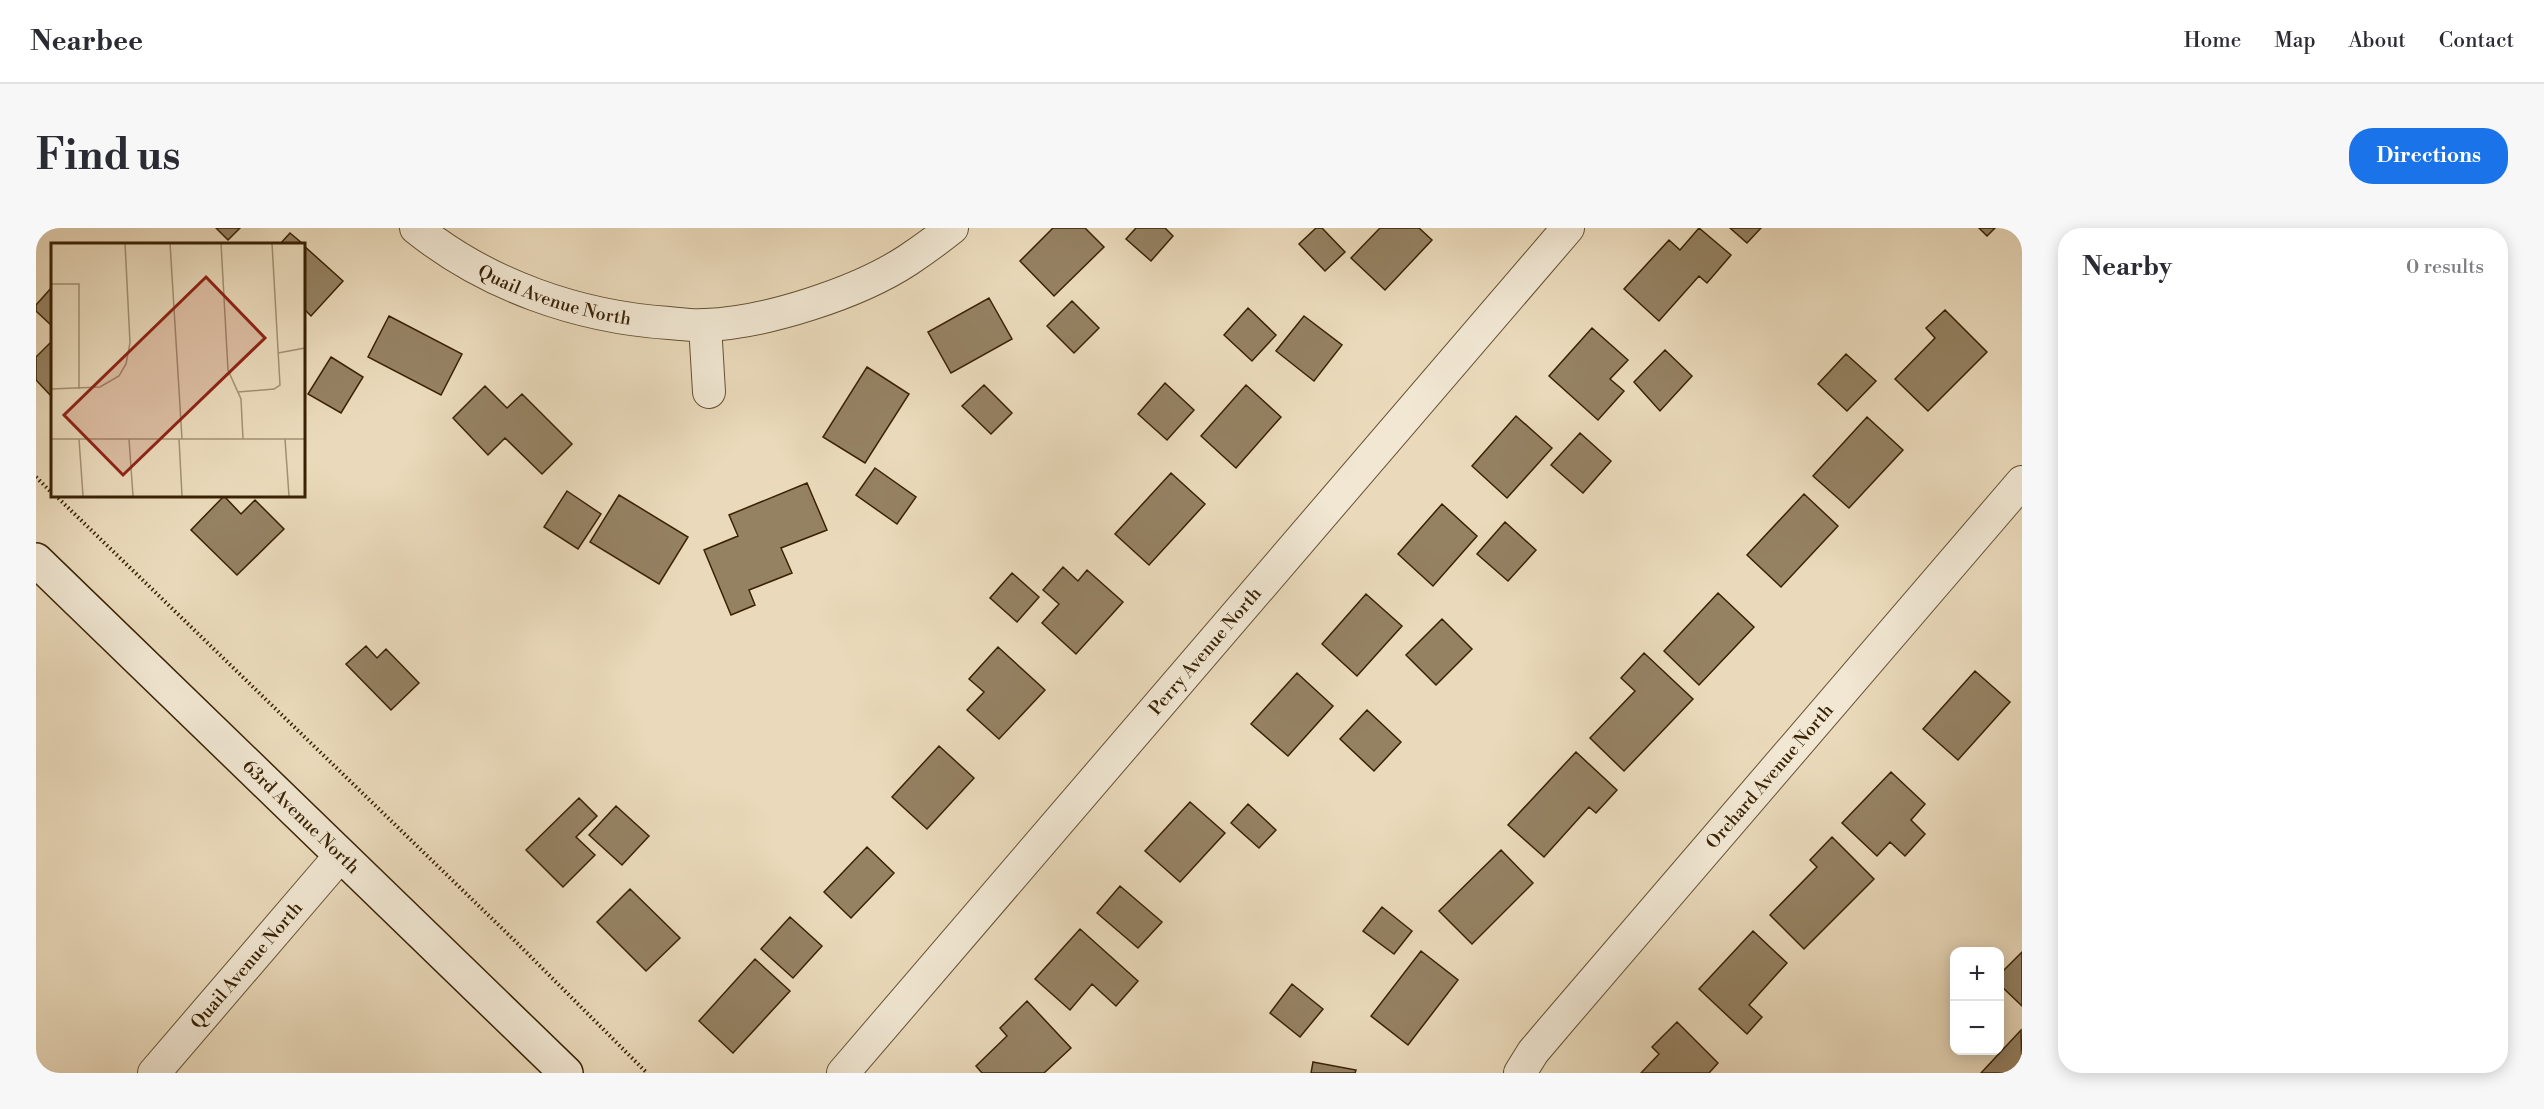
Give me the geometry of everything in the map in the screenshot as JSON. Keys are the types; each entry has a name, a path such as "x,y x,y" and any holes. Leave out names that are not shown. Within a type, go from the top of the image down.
{"street":[{"name":"Quail Avenue North","path":"416,228 433,241 495,278 564,305 633,321 705,325 775,314 843,293 907,261 952,228"},
{"name":"Perry Avenue North","path":"843,1073 1568,228"},
{"path":"705,325 709,392"},
{"name":"Orchard Avenue North","path":"1520,1073 1547,1036 2022,482"},
{"name":"63rd Avenue North","path":"36,560 566,1073"},
{"name":"Quail Avenue North","path":"154,1073 340,856"}],"path":[{"path":"36,477 51,491"},
{"path":"56,496 514,940 647,1073"}],"building":[{"path":"216,228 240,228 228,240"},
{"path":"1053,228 1085,228 1104,247 1054,296 1020,261"},
{"path":"1136,228 1165,228 1173,236 1151,261 1126,239"},
{"path":"1316,228 1322,228 1345,252 1325,271 1299,244"},
{"path":"1380,228 1419,228 1432,240 1385,290 1351,258"},
{"path":"1699,228 1731,255 1707,283 1699,276 1659,321 1624,289 1669,240 1680,250"},
{"path":"1730,228 1761,228 1747,243"},
{"path":"1979,228 1995,228 1987,236"},
{"path":"290,233 302,243 281,243"},
{"path":"304,246 343,281 311,316 304,309"},
{"path":"51,288 51,325 36,311 36,305"},
{"path":"989,298 1012,339 951,373 928,332"},
{"path":"1072,301 1099,328 1074,353 1047,326"},
{"path":"1248,308 1276,335 1252,361 1224,335"},
{"path":"1945,310 1987,352 1928,411 1895,379 1935,338 1926,328"},
{"path":"389,316 462,354 441,395 368,357"},
{"path":"1304,316 1342,345 1314,381 1276,351"},
{"path":"1592,328 1628,360 1610,379 1624,391 1598,420 1549,376"},
{"path":"51,342 51,396 36,380 36,357"},
{"path":"1665,350 1692,376 1660,411 1634,382"},
{"path":"1846,354 1876,381 1847,411 1818,384"},
{"path":"331,357 363,377 341,413 308,394"},
{"path":"867,367 909,394 865,463 823,437"},
{"path":"1165,383 1194,410 1167,440 1138,414"},
{"path":"984,385 1012,413 991,434 962,406"},
{"path":"1246,385 1281,417 1236,468 1201,436"},
{"path":"485,386 507,408 522,394 572,444 542,474 505,438 488,455 453,418"},
{"path":"1516,416 1552,448 1507,498 1472,466"},
{"path":"1867,417 1903,450 1849,508 1813,476"},
{"path":"1580,433 1611,461 1583,493 1551,465"},
{"path":"875,468 916,497 897,524 856,495"},
{"path":"1171,473 1205,504 1149,565 1115,534"},
{"path":"807,483 827,530 781,548 792,573 749,590 755,605 731,615 704,550 738,536 729,515"},
{"path":"567,491 601,514 578,549 544,527"},
{"path":"1804,494 1838,526 1781,587 1747,555"},
{"path":"619,495 688,537 659,584 590,542"},
{"path":"224,496 241,514 255,500 284,529 237,575 191,530"},
{"path":"1442,504 1477,536 1433,586 1398,554"},
{"path":"1505,522 1536,550 1508,581 1477,554"},
{"path":"1063,567 1078,581 1087,570 1123,602 1076,654 1042,623 1059,604 1043,590"},
{"path":"1012,573 1039,597 1017,622 990,598"},
{"path":"1718,593 1754,627 1699,685 1664,651"},
{"path":"1366,594 1402,626 1357,676 1322,644"},
{"path":"1442,619 1472,649 1436,685 1406,655"},
{"path":"366,646 377,658 386,649 419,683 391,710 346,664"},
{"path":"998,647 1045,690 999,739 967,710 984,692 969,679"},
{"path":"1644,653 1693,699 1624,771 1590,738 1635,691 1621,678"},
{"path":"1975,671 2010,702 1958,760 1923,729"},
{"path":"1297,673 1333,706 1288,756 1251,724"},
{"path":"1367,710 1401,742 1374,771 1340,739"},
{"path":"939,746 974,778 927,829 892,797"},
{"path":"1576,752 1617,790 1596,813 1589,807 1544,857 1508,825"},
{"path":"1891,772 1925,804 1911,820 1925,834 1905,856 1890,842 1877,856 1842,823"},
{"path":"579,798 597,816 576,837 595,855 563,887 526,850"},
{"path":"1190,802 1225,833 1180,882 1145,851"},
{"path":"1248,804 1276,830 1259,848 1231,823"},
{"path":"616,806 649,836 622,865 589,835"},
{"path":"1832,837 1874,879 1804,949 1770,915 1817,867 1810,860"},
{"path":"867,847 894,873 851,918 824,892"},
{"path":"1501,850 1533,883 1472,944 1439,911"},
{"path":"1120,886 1162,922 1138,948 1097,913"},
{"path":"630,889 680,938 646,971 597,922"},
{"path":"1382,907 1412,931 1394,954 1363,931"},
{"path":"790,917 822,946 793,978 761,949"},
{"path":"1080,929 1138,981 1116,1006 1092,984 1070,1010 1035,979"},
{"path":"1753,931 1787,963 1749,1005 1762,1017 1747,1034 1699,989"},
{"path":"1421,951 1458,980 1408,1045 1371,1016"},
{"path":"2022,952 2022,1006 2004,989 2004,970"},
{"path":"755,959 790,991 733,1053 699,1021"},
{"path":"1292,984 1323,1009 1300,1037 1270,1013"},
{"path":"1027,1001 1071,1048 1044,1073 982,1073 976,1066 1007,1036 1000,1028"},
{"path":"1677,1022 1718,1063 1709,1073 1641,1073 1659,1054 1652,1047"},
{"path":"2021,1030 2022,1073 1981,1073 1998,1055 2004,1055 2004,1048"},
{"path":"1313,1062 1356,1070 1355,1073 1311,1073"}]}
